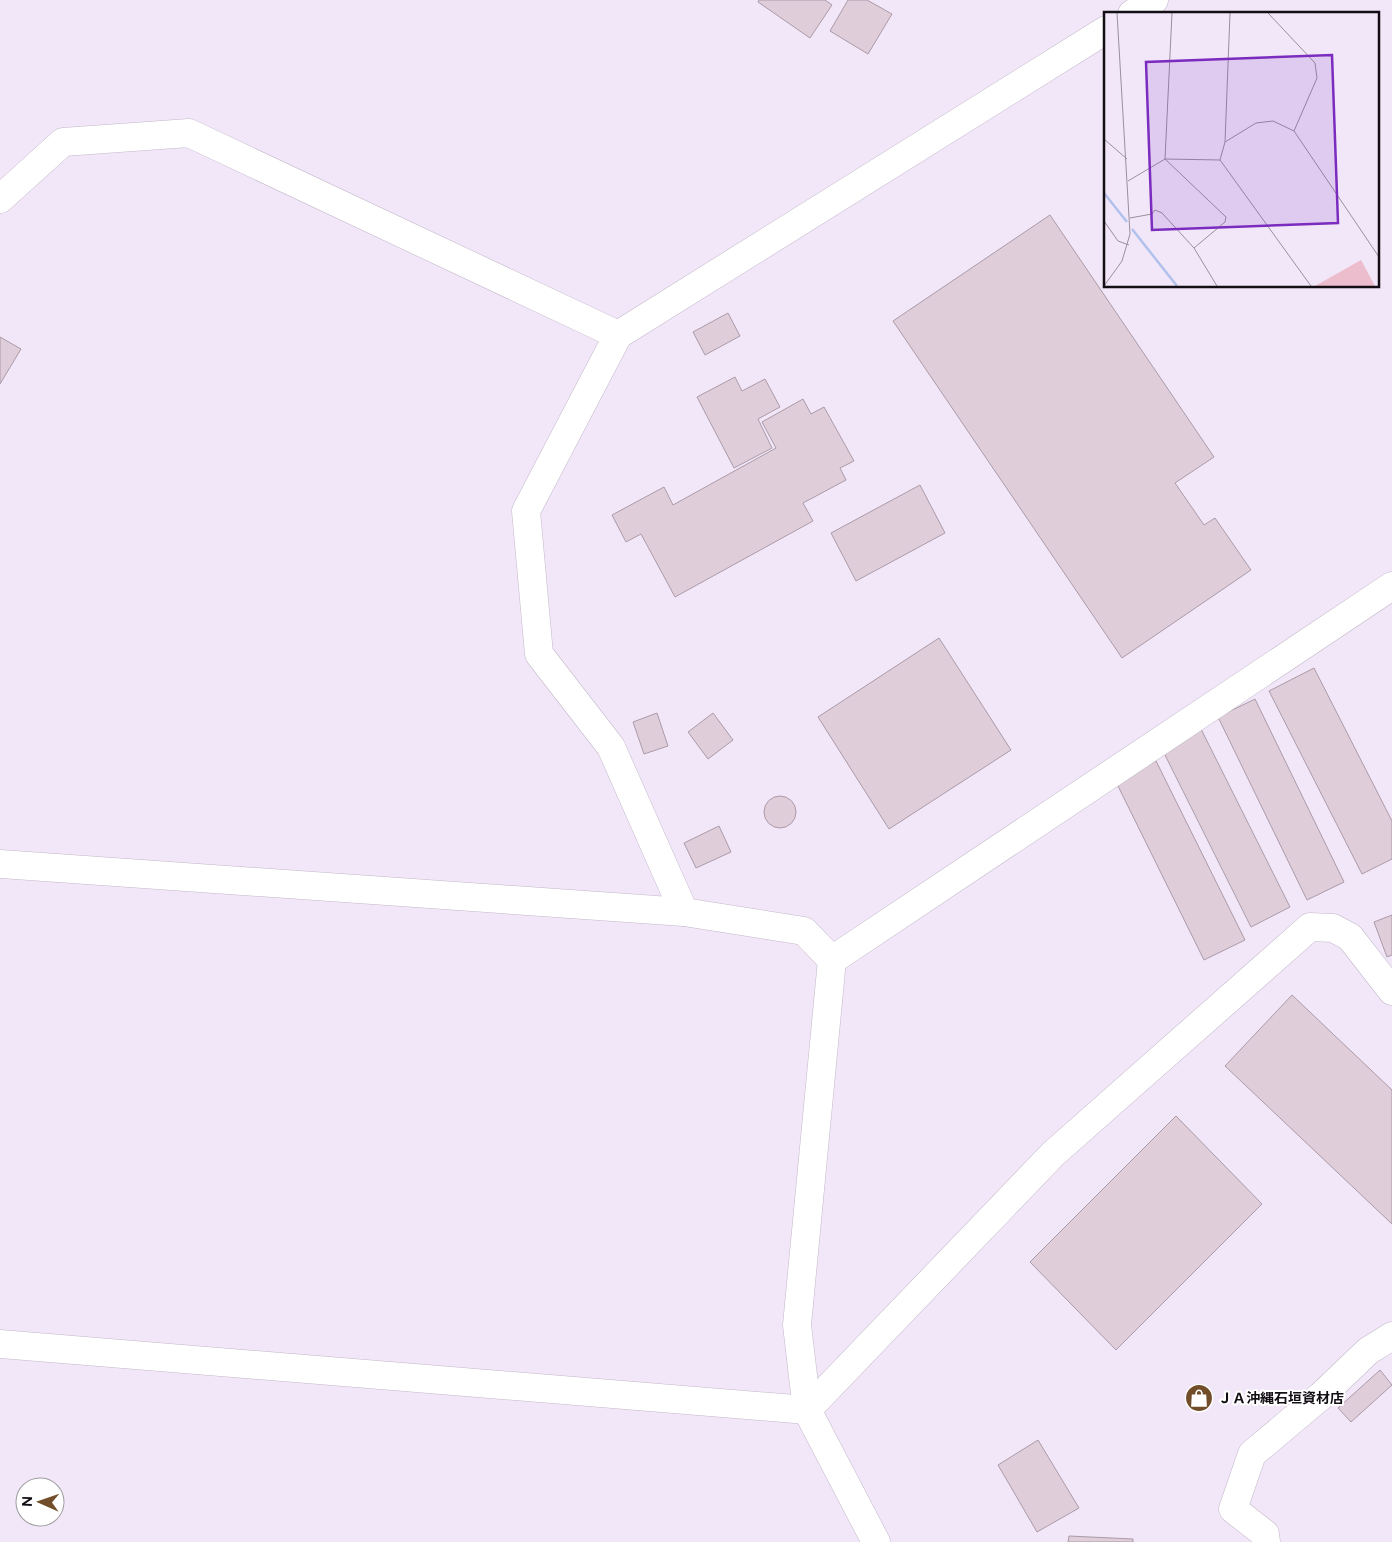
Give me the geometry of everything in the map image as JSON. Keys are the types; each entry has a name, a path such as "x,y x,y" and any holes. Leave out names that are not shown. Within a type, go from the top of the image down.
{"street":[{"path":"1135,12 1154,0"},
{"path":"684,912 611,747 539,654 526,510 618,335 1104,31"},
{"path":"0,199 63,142 189,133 618,335"},
{"path":"832,960 1392,586"},
{"path":"0,864 684,912 804,931 832,960 797,1326 806,1410 876,1542"},
{"path":"806,1410 1053,1154 1310,927 1333,928 1350,937 1392,991"},
{"path":"1266,1542 1264,1534 1233,1509 1252,1454 1321,1396 1368,1350 1392,1336"},
{"path":"0,1344 806,1410"}],"building":[{"path":"759,0 825,0 832,5 810,38 758,2"},
{"path":"848,0 867,0 892,14 868,54 830,31"},
{"path":"1050,215 1214,457 1175,483 1204,525 1215,518 1251,570 1122,658 893,321"},
{"path":"728,313 740,336 705,355 693,332"},
{"path":"0,337 21,349 0,384"},
{"path":"735,377 742,391 765,379 780,407 758,419 772,448 734,468 697,397"},
{"path":"803,399 811,414 824,407 854,461 840,468 846,480 803,503 813,521 675,597 641,534 626,542 612,515 664,487 673,505 776,448 762,422"},
{"path":"920,485 945,533 856,581 831,533"},
{"path":"939,638 1011,750 889,829 818,717"},
{"path":"1314,668 1392,821 1392,859 1362,874 1269,691"},
{"path":"1255,699 1344,882 1307,900 1218,717"},
{"path":"657,713 668,746 644,754 633,722"},
{"path":"713,713 733,740 708,759 688,732"},
{"path":"1201,729 1290,907 1251,927 1162,749"},
{"path":"1156,761 1245,940 1204,960 1116,782"},
{"path":"780,796 791,801 796,812 791,823 780,828 769,823 764,812 769,801"},
{"path":"719,826 731,852 696,868 684,843"},
{"path":"1392,915 1392,955 1387,957 1374,922"},
{"path":"1292,995 1392,1090 1392,1224 1225,1066"},
{"path":"1176,1116 1262,1204 1116,1350 1030,1262"},
{"path":"1380,1370 1392,1385 1351,1422 1338,1408"},
{"path":"1038,1440 1079,1508 1037,1532 998,1465"},
{"path":"1069,1536 1133,1539 1133,1542 1068,1542"}],"place":[{"name":"ＪＡ沖縄石垣資材店","path":"1199,1398"}]}
